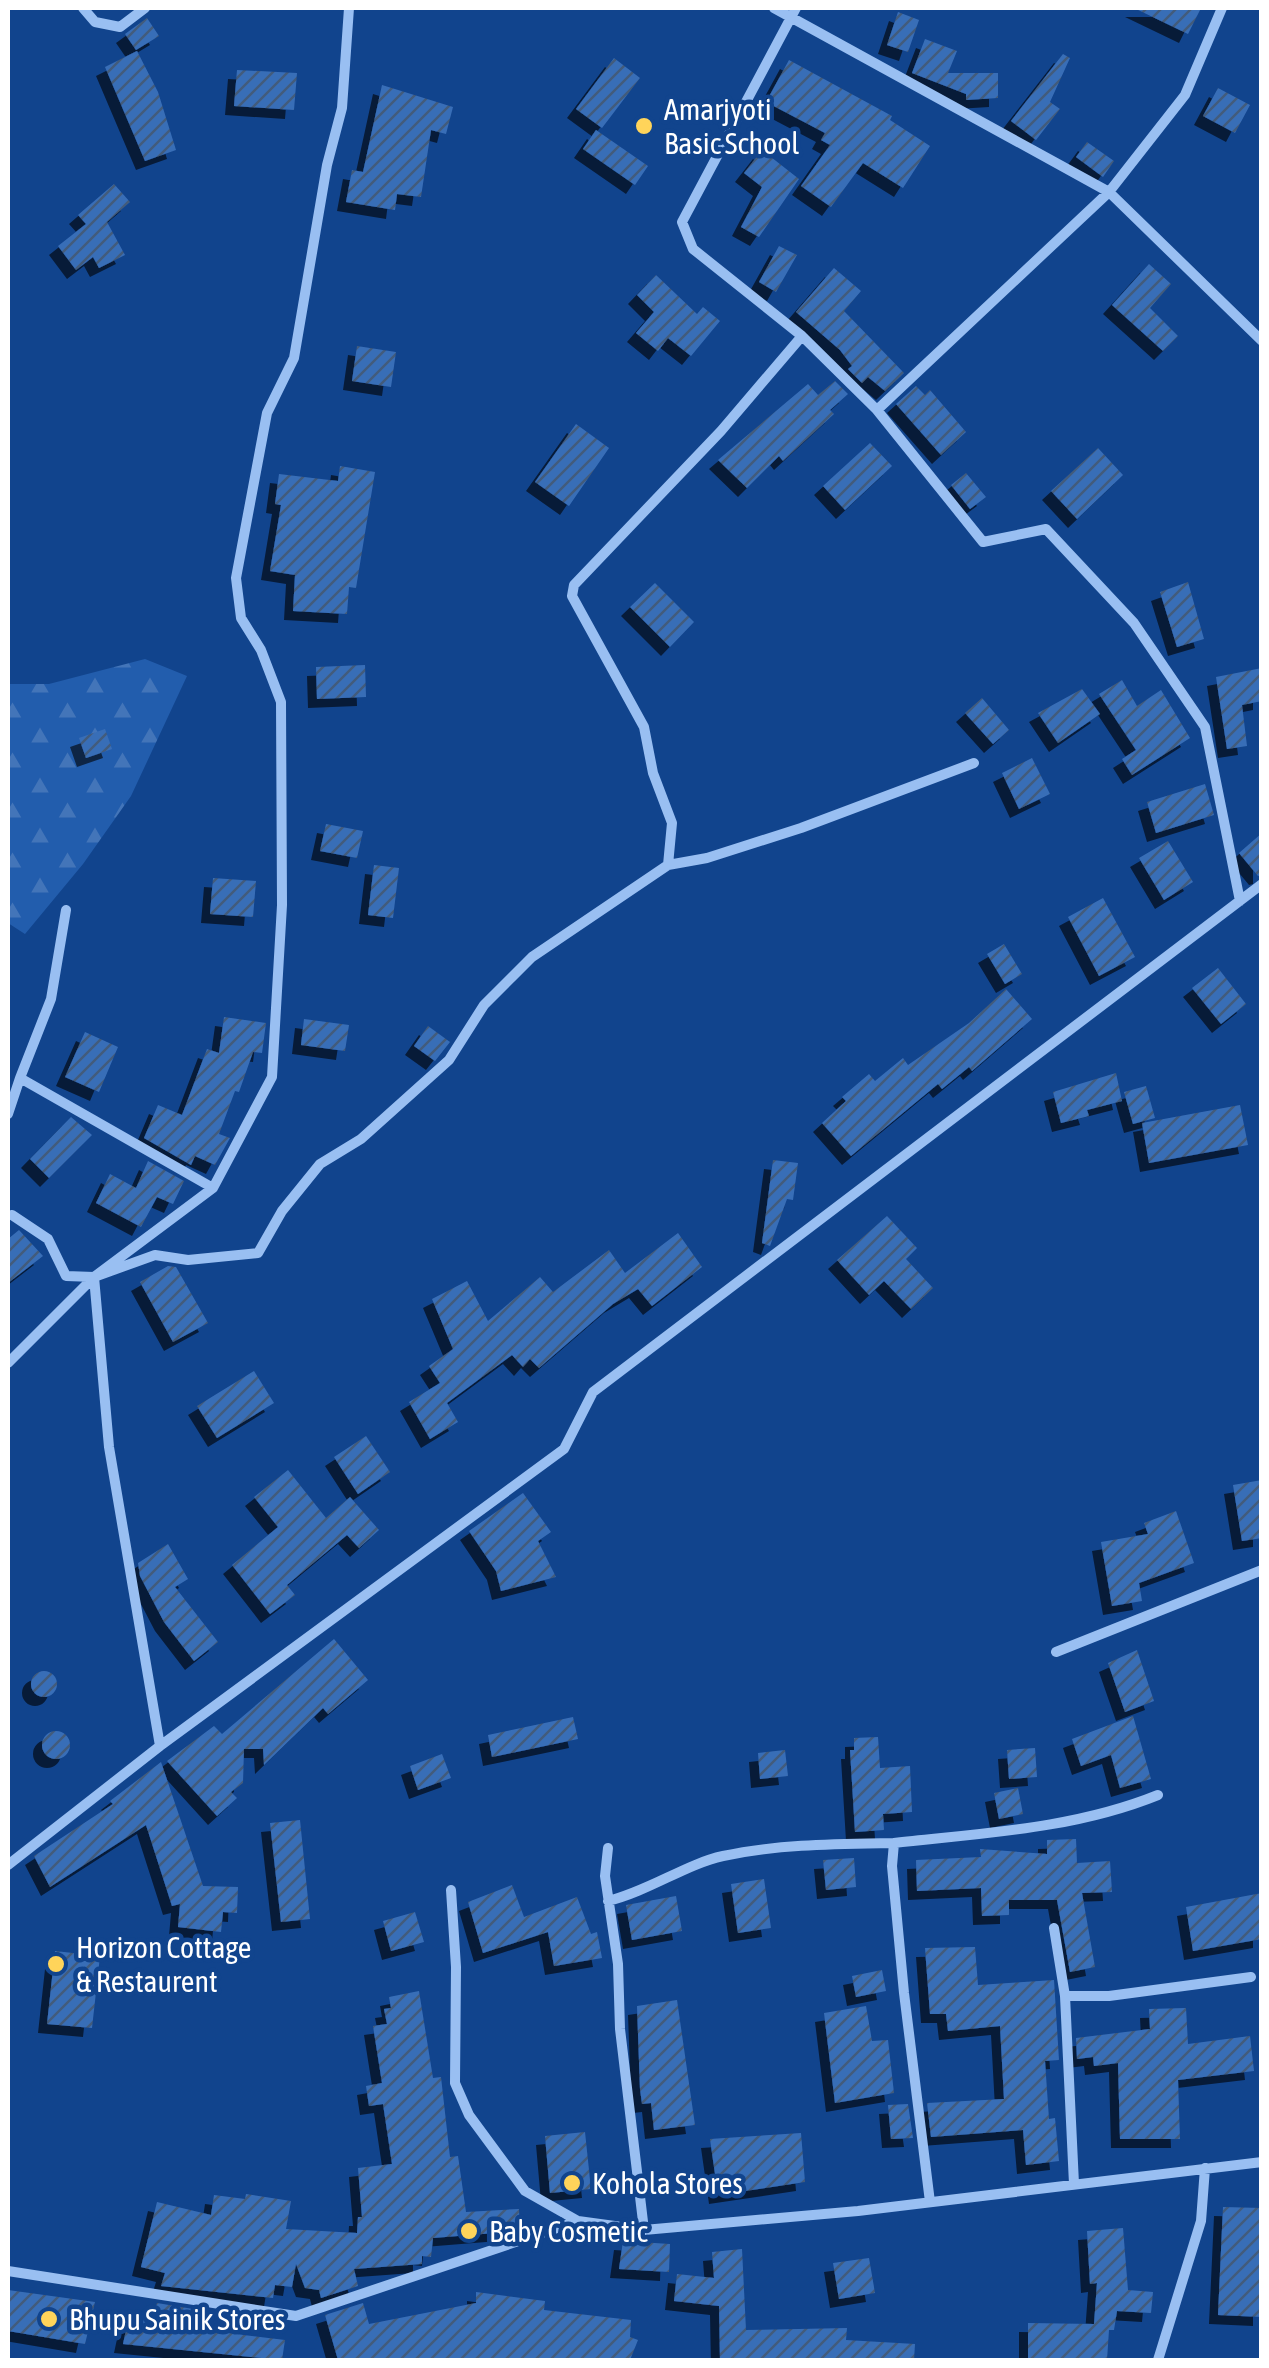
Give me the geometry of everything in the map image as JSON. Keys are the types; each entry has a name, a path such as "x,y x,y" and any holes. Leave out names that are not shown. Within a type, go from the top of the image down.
{"street":[{"path":"83,8 95,22 120,26 145,8"},
{"path":"8,1363 94,1277 212,1188 272,1078 282,904 281,702 261,650 241,618 236,578 267,412 294,358 327,166 342,108 349,8"},
{"path":"774,8 1109,192 1262,341"},
{"path":"796,8 682,222 693,250 802,336 877,410 983,542 1046,528 1134,623 1204,728 1240,901"},
{"path":"877,410 1109,192 1185,94 1222,8"},
{"path":"668,865 672,823 653,773 644,728 572,596 574,585 721,431 802,336"},
{"path":"8,1202 10,1216 48,1240 66,1276 94,1277 155,1254 188,1260 258,1254 282,1212 320,1164 361,1139 449,1060 484,1005 532,957 668,865 708,858 801,828 974,763"},
{"path":"8,1864 160,1746 564,1449 593,1392 1262,884"},
{"path":"8,1114 50,1000 66,910"},
{"path":"20,1078 212,1188"},
{"path":"94,1277 109,1447 160,1746"},
{"path":"1056,1652 1262,1570"},
{"path":"608,1902 642,1893 720,1856 1063,1825 1107,1816 1158,1796"},
{"path":"894,1843 904,1993 930,2202"},
{"path":"608,1848 604,1876 644,2230"},
{"path":"451,1890 456,1967 454,2083 469,2115 526,2191 578,2222 644,2230 930,2202 1262,2162"},
{"path":"1054,1928 1066,1996 1074,2184"},
{"path":"1066,1996 1109,1996 1251,1978"},
{"path":"1158,2360 1201,2220 1205,2168"},
{"path":"8,2272 296,2316 578,2222"}],"green space":[{"path":"145,659 187,676 131,796 83,864 25,934 8,923 8,684 49,684"}],"building":[{"path":"1134,8 1201,8 1188,34"},
{"path":"898,12 919,20 908,52 887,45"},
{"path":"147,18 159,36 136,50 125,34"},
{"path":"925,39 957,51 948,73 998,73 998,98 966,100 966,94 912,73"},
{"path":"137,51 158,92 176,150 145,161 105,67"},
{"path":"1063,54 1070,58 1050,102 1060,109 1036,140 1011,121"},
{"path":"614,58 640,78 602,128 576,109"},
{"path":"789,60 892,116 890,120 930,146 903,188 863,163 831,207 801,186 830,145 821,140 825,133 766,102"},
{"path":"237,70 297,73 294,110 234,106"},
{"path":"382,85 453,107 446,134 431,130 421,197 397,194 395,210 346,202 352,170 363,172"},
{"path":"1218,88 1250,105 1235,133 1203,116"},
{"path":"596,130 648,166 635,185 583,149"},
{"path":"1087,142 1114,161 1103,177 1076,157"},
{"path":"762,150 799,179 759,237 741,227 762,187 744,173"},
{"path":"114,184 130,202 107,222 125,255 99,268 93,257 76,270 58,246 86,224 78,215"},
{"path":"779,246 797,255 776,292 759,282"},
{"path":"1149,264 1171,284 1150,308 1178,336 1163,351 1112,305"},
{"path":"834,268 861,291 844,311 904,373 885,391 868,377 862,383 848,369 852,366 840,350 796,312"},
{"path":"656,275 697,314 703,307 720,321 691,356 668,338 658,351 636,333 654,312 637,295"},
{"path":"357,346 396,352 391,387 352,381"},
{"path":"835,381 848,394 830,410 834,414 783,461 779,456 747,488 718,460 808,384 818,395"},
{"path":"916,386 925,395 930,390 966,432 941,455 896,404"},
{"path":"576,424 609,448 569,506 535,482"},
{"path":"870,443 892,466 845,510 823,486"},
{"path":"1098,448 1123,475 1077,519 1051,491"},
{"path":"340,466 375,472 356,588 349,587 347,614 293,611 295,575 270,571 281,505 275,504 279,474 338,481"},
{"path":"966,473 986,497 970,509 951,485"},
{"path":"1188,582 1204,639 1177,647 1160,592"},
{"path":"655,583 694,622 670,647 630,607"},
{"path":"365,665 366,697 317,699 316,667"},
{"path":"1262,668 1262,701 1242,705 1247,746 1227,749 1216,677"},
{"path":"1122,680 1137,706 1161,690 1190,738 1132,775 1122,759 1136,750 1099,694"},
{"path":"1082,689 1100,714 1058,743 1038,713"},
{"path":"982,698 1009,730 993,744 965,713"},
{"path":"105,729 112,749 86,758 79,738"},
{"path":"1032,758 1050,794 1019,809 1002,773"},
{"path":"1205,784 1214,815 1156,833 1147,802"},
{"path":"326,824 363,831 357,858 320,851"},
{"path":"1262,833 1262,875 1258,876 1239,853"},
{"path":"1168,841 1193,882 1164,900 1139,858"},
{"path":"374,865 399,868 393,918 368,915"},
{"path":"213,878 256,881 253,917 210,914"},
{"path":"1103,898 1135,957 1099,976 1068,917"},
{"path":"1004,944 1022,974 1005,984 987,954"},
{"path":"1218,968 1246,1004 1221,1024 1192,988"},
{"path":"1006,989 1032,1019 972,1071 969,1067 942,1089 938,1084 851,1156 822,1123 846,1101 842,1097 869,1074 875,1081 903,1058 908,1065 969,1023"},
{"path":"224,1017 266,1023 262,1053 253,1052 239,1092 235,1091 219,1134 230,1138 215,1165 195,1156 191,1165 144,1138 158,1105 182,1115 207,1049 219,1053"},
{"path":"304,1019 349,1025 345,1051 301,1045"},
{"path":"428,1026 450,1042 435,1061 414,1046"},
{"path":"85,1032 118,1047 99,1092 65,1077"},
{"path":"1116,1073 1122,1101 1087,1110 1089,1116 1061,1123 1053,1092"},
{"path":"1146,1086 1155,1118 1133,1124 1124,1092"},
{"path":"1240,1105 1248,1145 1149,1163 1142,1123"},
{"path":"71,1117 92,1135 49,1178 30,1159"},
{"path":"773,1160 798,1163 793,1200 787,1199 770,1246 762,1243"},
{"path":"148,1161 184,1181 173,1204 157,1197 141,1227 96,1203 110,1174 136,1188"},
{"path":"887,1216 917,1248 906,1259 933,1288 911,1309 884,1281 869,1295 837,1260"},
{"path":"19,1230 43,1256 8,1283 8,1239"},
{"path":"678,1233 702,1267 652,1306 638,1289 613,1304 539,1368 530,1359 523,1367 512,1355 447,1403 458,1422 430,1439 409,1402 440,1383 429,1366 453,1349 432,1299 467,1281 488,1321 540,1277 553,1292 609,1250 625,1273"},
{"path":"168,1266 176,1267 208,1323 173,1342 140,1282"},
{"path":"254,1371 274,1403 217,1438 197,1406"},
{"path":"366,1436 390,1472 358,1494 334,1457"},
{"path":"288,1470 326,1518 350,1497 379,1530 359,1548 347,1535 287,1585 295,1595 270,1614 232,1565 278,1527 254,1497"},
{"path":"1262,1480 1262,1538 1242,1541 1233,1485"},
{"path":"523,1493 551,1532 538,1541 556,1577 501,1591 496,1571 469,1531"},
{"path":"1176,1511 1194,1563 1139,1583 1142,1601 1112,1606 1101,1542 1148,1534 1144,1523"},
{"path":"168,1544 188,1579 175,1587 218,1642 194,1661 164,1622 140,1576 138,1563"},
{"path":"334,1639 368,1680 328,1714 323,1708 264,1765 263,1749 244,1749 243,1783 231,1792 237,1798 217,1816 167,1761 214,1726 222,1734"},
{"path":"1137,1650 1154,1701 1125,1712 1108,1663"},
{"path":"44,1671 53,1675 57,1684 53,1693 44,1697 35,1693 31,1684 35,1675"},
{"path":"1133,1716 1151,1779 1120,1788 1111,1755 1081,1766 1072,1739"},
{"path":"573,1717 578,1739 492,1757 488,1735"},
{"path":"56,1731 66,1735 70,1745 66,1755 56,1759 46,1755 42,1745 46,1735"},
{"path":"878,1737 880,1768 910,1766 912,1812 883,1814 884,1830 855,1832 850,1750 854,1750 854,1738"},
{"path":"1035,1748 1037,1777 1009,1779 1007,1750"},
{"path":"785,1750 788,1776 760,1779 758,1753"},
{"path":"442,1754 451,1778 418,1790 410,1766"},
{"path":"161,1762 203,1886 238,1887 237,1913 223,1912 221,1932 178,1927 180,1904 172,1906 146,1825 50,1887 34,1856 113,1804 110,1801"},
{"path":"1018,1788 1023,1814 999,1819 994,1793"},
{"path":"300,1820 310,1919 281,1922 270,1823"},
{"path":"1076,1839 1077,1863 1110,1861 1112,1892 1082,1893 1095,1967 1070,1972 1057,1900 1009,1900 1009,1915 982,1916 981,1888 917,1891 916,1860 981,1857 980,1849 1047,1854 1047,1840"},
{"path":"854,1858 856,1887 826,1890 823,1860"},
{"path":"764,1879 771,1928 738,1933 731,1884"},
{"path":"512,1885 524,1917 577,1897 591,1934 597,1932 602,1958 554,1966 548,1932 483,1953 468,1902"},
{"path":"1262,1893 1262,1939 1193,1951 1186,1907"},
{"path":"676,1896 682,1931 632,1940 626,1905"},
{"path":"415,1912 424,1942 391,1951 383,1921"},
{"path":"975,1947 978,1985 1054,1980 1059,2060 1045,2061 1049,2119 1055,2118 1059,2161 1026,2165 1023,2130 931,2137 927,2103 1004,2099 1000,2026 948,2031 946,2014 930,2014 925,1948"},
{"path":"55,1951 100,1956 92,2028 47,2024"},
{"path":"882,1970 886,1991 856,1997 852,1976"},
{"path":"419,1991 433,2078 441,2077 450,2157 458,2156 466,2212 519,2209 520,2231 433,2238 431,2257 422,2256 422,2264 354,2269 358,2286 321,2298 319,2290 305,2288 296,2264 292,2287 275,2285 273,2298 161,2286 165,2273 141,2267 157,2202 211,2215 214,2195 245,2199 246,2194 291,2201 286,2229 357,2233 358,2217 362,2217 358,2168 392,2164 383,2104 369,2106 366,2086 382,2083 373,2026 387,2024 384,2009 391,2008 389,1997"},
{"path":"677,2000 695,2125 654,2130 651,2103 642,2104 637,2006"},
{"path":"866,2006 872,2041 888,2040 894,2093 835,2103 824,2013"},
{"path":"1186,2008 1188,2044 1250,2036 1254,2071 1178,2080 1180,2139 1120,2139 1118,2063 1094,2066 1093,2057 1077,2059 1076,2038 1150,2029 1149,2009"},
{"path":"908,2104 913,2138 891,2139 888,2105"},
{"path":"585,2132 591,2189 550,2193 545,2136"},
{"path":"801,2133 805,2182 718,2195 710,2139"},
{"path":"1223,2207 1262,2208 1262,2317 1218,2315"},
{"path":"1123,2228 1128,2290 1153,2292 1151,2313 1117,2311 1114,2330 1109,2330 1107,2360 1028,2360 1028,2323 1094,2324 1097,2283 1090,2284 1087,2231"},
{"path":"623,2241 670,2244 669,2272 619,2269"},
{"path":"742,2249 746,2330 847,2328 846,2340 915,2344 914,2360 720,2360 719,2306 674,2301 677,2274 714,2278 712,2252"},
{"path":"869,2258 875,2293 839,2299 833,2263"},
{"path":"8,2290 95,2302 85,2344 8,2331"},
{"path":"476,2292 545,2301 544,2310 631,2320 630,2337 638,2340 630,2360 338,2360 325,2315 363,2303 369,2324 476,2303"},
{"path":"157,2303 205,2311 203,2330 285,2340 282,2360 123,2344 129,2316 152,2318"}],"place":[{"name":"Amarjyoti Basic School","path":"644,126"},
{"name":"Horizon Cottage & Restaurent","path":"56,1964"},
{"name":"Kohola Stores","path":"572,2183"},
{"name":"Baby Cosmetic","path":"469,2231"},
{"name":"Bhupu Sainik Stores","path":"49,2319"}]}
